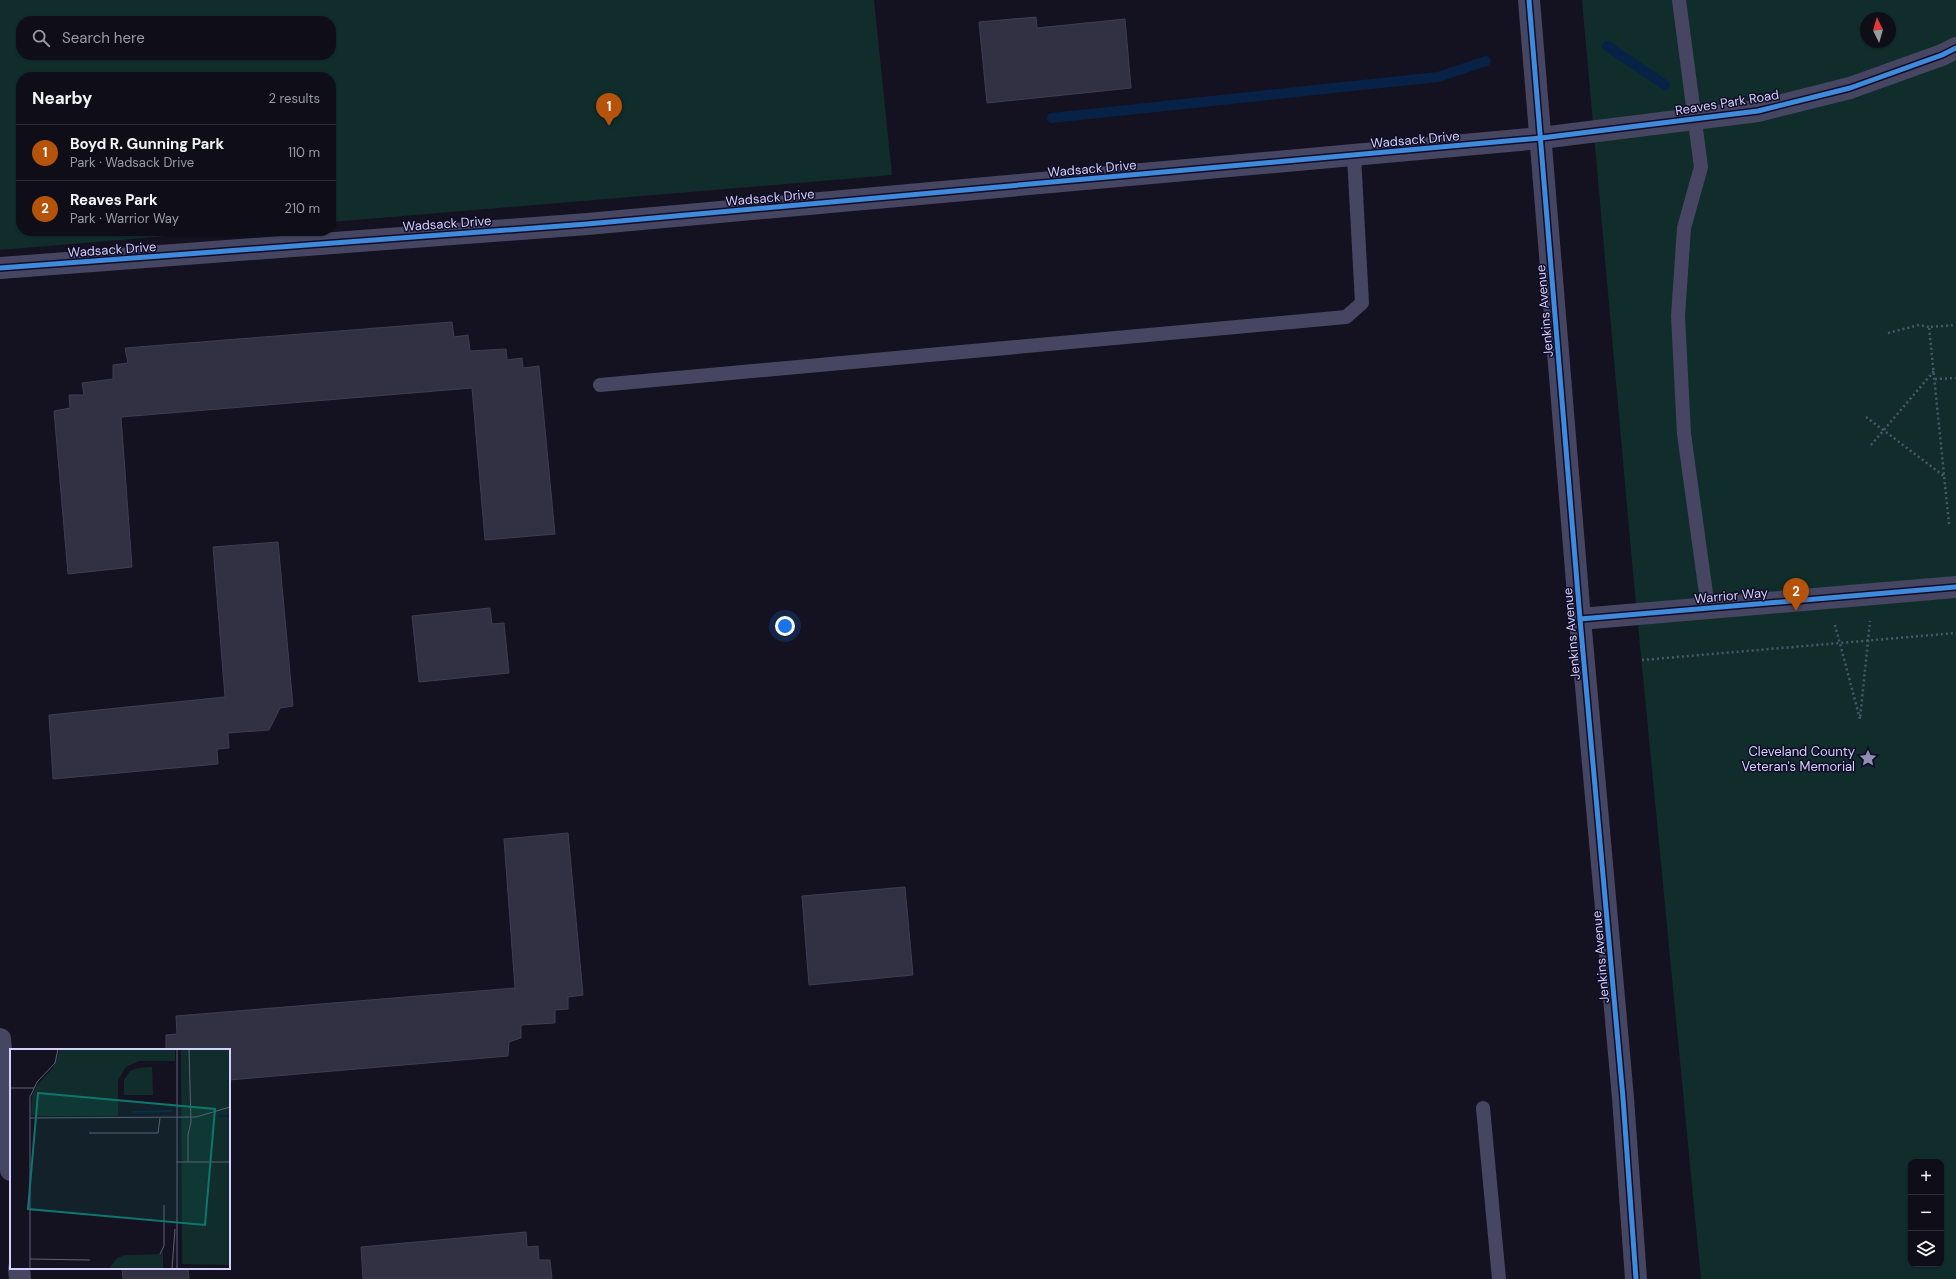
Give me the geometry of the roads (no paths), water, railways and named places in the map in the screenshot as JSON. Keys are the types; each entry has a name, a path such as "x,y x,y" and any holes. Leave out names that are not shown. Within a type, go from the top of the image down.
{"street":[{"name":"Jenkins Avenue","path":"1529,0 1580,619 1623,1098 1634,1275"},
{"name":"Reaves Park Road","path":"1540,138 1758,111 1850,88 1956,48"},
{"name":"Wadsack Drive","path":"0,268 587,224 1354,156 1540,138"},
{"name":"Warrior Way","path":"1580,619 1956,587"},
{"path":"0,1039 10,1158"},
{"path":"19,1269 20,1279"}],"lane":[{"path":"1680,0 1701,168 1684,228 1678,316 1684,434 1708,608"},
{"path":"600,385 1346,317 1362,303 1354,156"},
{"path":"1483,1108 1499,1279"}],"waterway":[{"path":"1607,46 1665,85"},
{"path":"1052,118 1438,77 1486,61"}],"place":[{"name":"Boyd R. Gunning Park","path":"609,126"},
{"name":"Reaves Park","path":"1796,611"},
{"name":"Cleveland County Veteran's Memorial","path":"1868,758"}]}
